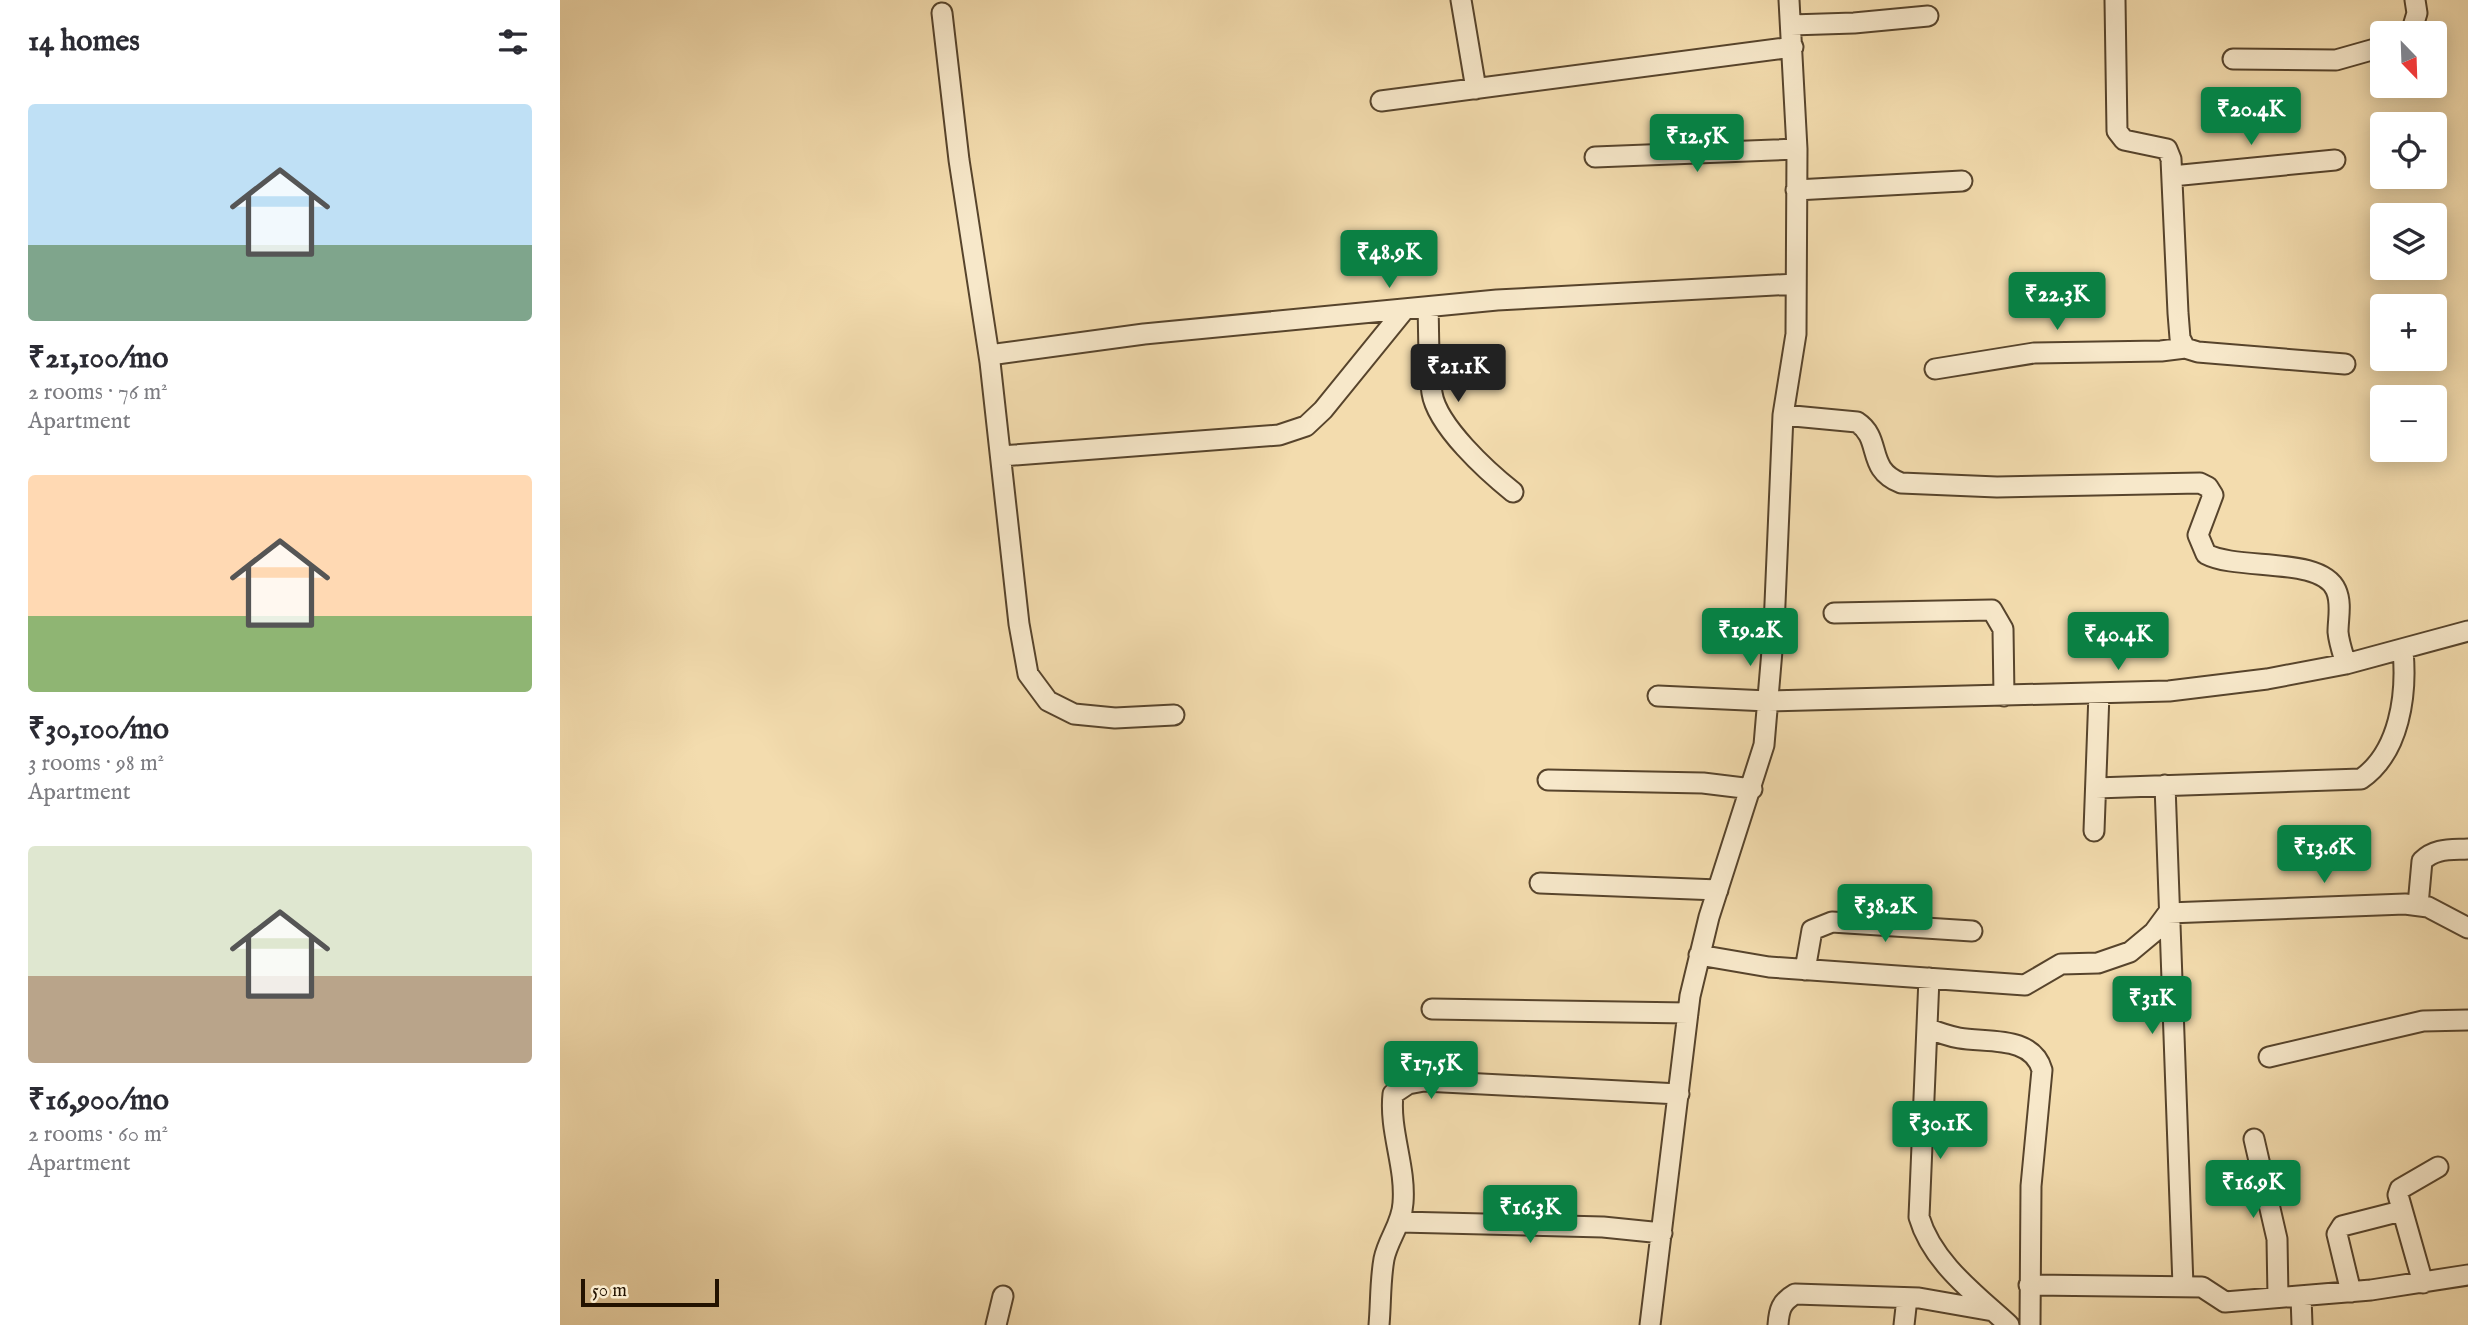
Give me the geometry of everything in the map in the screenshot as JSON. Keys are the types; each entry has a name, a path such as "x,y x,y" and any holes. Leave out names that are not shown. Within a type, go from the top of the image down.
{"street":[{"path":"1461,0 1476,89"},
{"path":"1650,1325 1688,1013 1699,955 1740,814 1752,789 1764,745 1783,415 1793,362 1797,149 1789,0"},
{"path":"2115,0 2117,131 2124,140 2167,149 2172,176 2179,325 2185,348"},
{"path":"2415,0 2416,21"},
{"path":"942,13 959,160 989,355 1019,624 1028,674 1048,701 1074,714 1115,718 1174,715"},
{"path":"1791,25 1928,16"},
{"path":"1381,101 1793,47"},
{"path":"2233,59 2336,60 2370,50"},
{"path":"1595,157 1797,149"},
{"path":"2172,176 2335,160"},
{"path":"1796,190 1962,181"},
{"path":"989,355 1144,334 1497,300 1795,284"},
{"path":"1428,307 1432,395 1437,409 1478,460 1513,492"},
{"path":"1001,456 1279,435 1306,426 1323,410 1405,309"},
{"path":"1936,369 2034,353 2161,351 2185,348 2198,352 2345,364"},
{"path":"1783,415 1857,422 1870,436 1878,468 1887,478 1901,483 1997,487 2200,484 2208,487 2213,495 2211,506 2198,535 2206,554 2237,564 2323,574 2337,592 2339,633 2346,664"},
{"path":"1834,613 1992,610 2003,629 2004,696"},
{"path":"1658,696 1768,701 2182,689 2267,679 2346,664 2468,632"},
{"path":"2096,788 2361,779 2375,770 2385,754 2398,722 2405,676 2403,651"},
{"path":"2094,831 2099,693"},
{"path":"1548,780 1703,783 1752,789"},
{"path":"2165,785 2183,1286"},
{"path":"2418,905 2422,861 2430,853 2468,849"},
{"path":"1540,883 1718,890"},
{"path":"2168,913 2307,906 2418,905 2468,928"},
{"path":"1699,955 1805,970 2025,985 2061,964 2098,962 2130,952 2154,932 2168,913"},
{"path":"1805,970 1812,930 1832,922 1972,931"},
{"path":"1929,978 1919,1217 1925,1238 1940,1257 2009,1325"},
{"path":"1432,1009 1688,1013"},
{"path":"2269,1057 2423,1021 2468,1020"},
{"path":"1927,1028 1961,1038 2000,1040 2026,1050 2039,1060 2042,1070 2031,1186 2030,1325"},
{"path":"1379,1325 1384,1259 1390,1238 1400,1222 1403,1180 1391,1112 1394,1094 1408,1084 1424,1081 1679,1094"},
{"path":"2254,1139 2277,1239 2278,1297"},
{"path":"2423,1283 2398,1195 2400,1189 2438,1167"},
{"path":"2351,1292 2337,1234 2342,1226 2401,1211"},
{"path":"1400,1222 1603,1227 1662,1233"},
{"path":"2029,1285 2202,1287 2225,1302 2467,1279"},
{"path":"1778,1325 1779,1310 1785,1300 1795,1294 1907,1298 1994,1311"},
{"path":"996,1325 1003,1296"},
{"path":"2301,1296 2302,1325"},
{"path":"1904,1325 1907,1298"}]}
